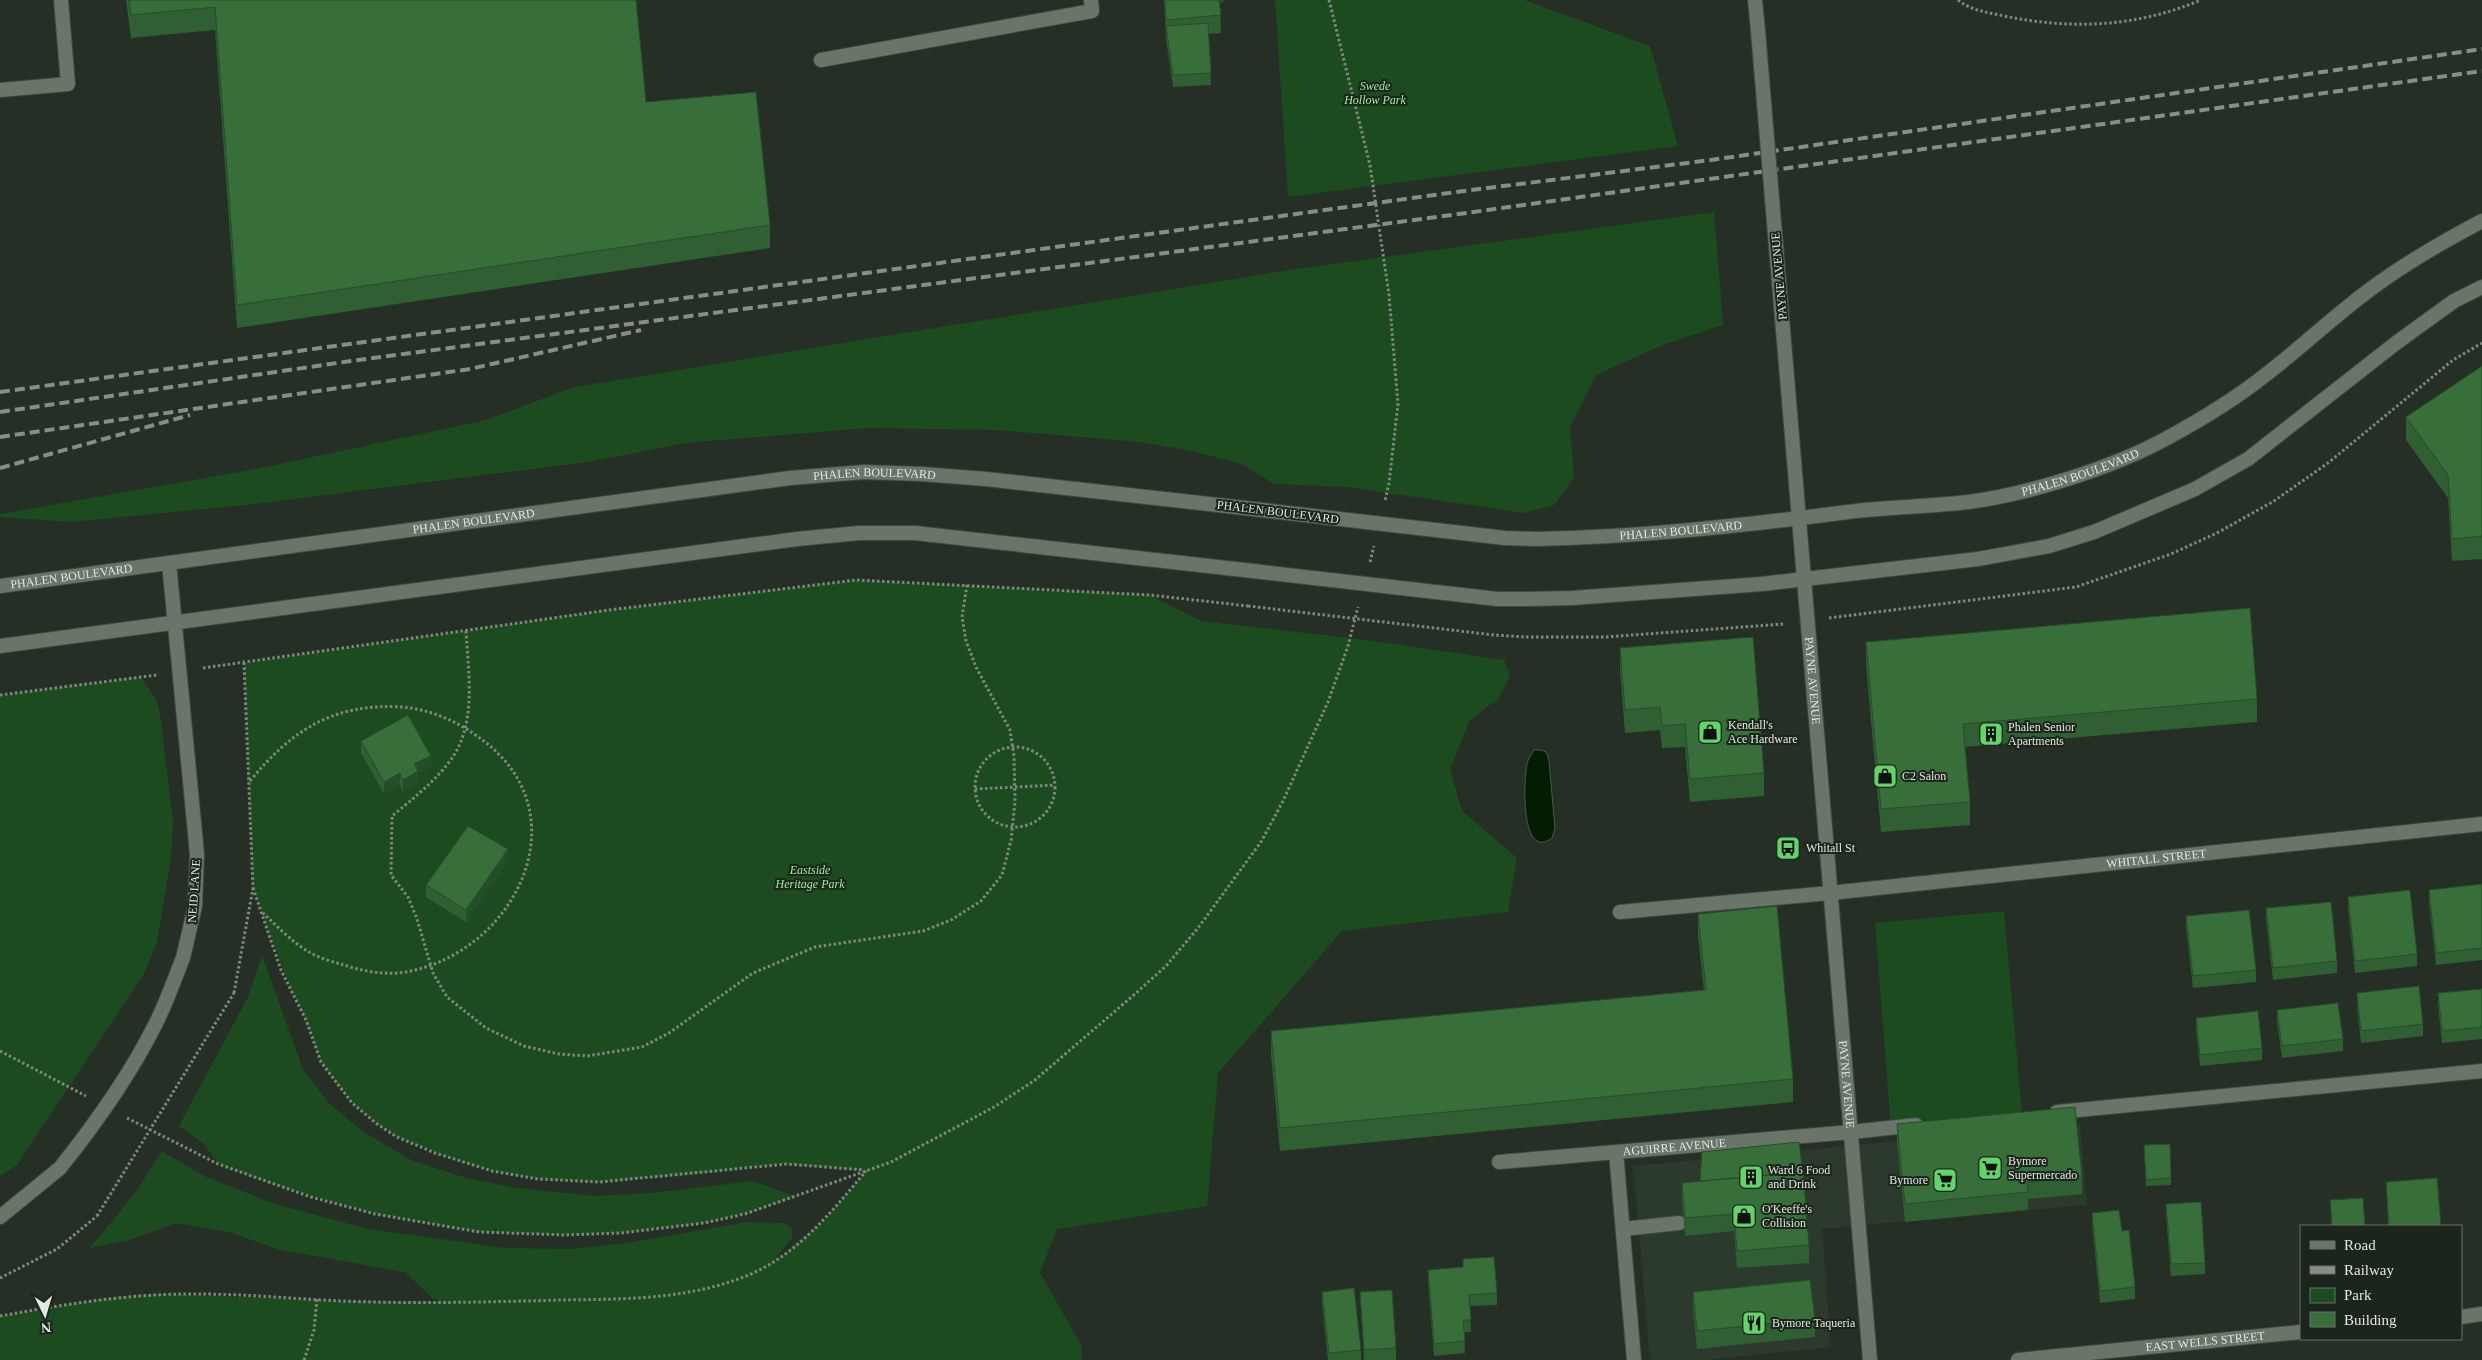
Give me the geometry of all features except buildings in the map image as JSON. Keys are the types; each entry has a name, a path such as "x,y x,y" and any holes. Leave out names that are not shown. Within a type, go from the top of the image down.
{"main road":[{"path":"0,90 68,84 61,0"},
{"path":"821,60 1092,11 1091,0"},
{"name":"PAYNE AVENUE","path":"1755,0 1870,1360"},
{"name":"PHALEN BOULEVARD","path":"0,586 790,478 864,472 986,478 1506,538 1537,539 1583,538 1798,519 1841,512 1969,502 2031,488 2080,474 2128,456 2167,438 2213,411 2263,377 2371,289 2420,254 2482,221"},
{"path":"0,646 175,624 787,540 859,533 915,533 1497,599 1572,598 1804,579 1847,572 2016,553 2094,532 2147,512 2195,490 2248,459 2396,343 2454,302 2482,287"},
{"name":"NEID LANE","path":"0,1217 60,1168 100,1117 125,1079 156,1024 183,958 195,906 197,854 168,563"},
{"name":"WHITALL STREET","path":"1620,912 1830,893 2482,824"},
{"path":"2042,1113 2482,1071"},
{"name":"AGUIRRE AVENUE","path":"1500,1162 1928,1124"},
{"path":"1616,1152 1634,1360"},
{"path":"1623,1229 1679,1223"},
{"path":"2462,1316 2482,1314"},
{"name":"EAST WELLS STREET","path":"2018,1360 2086,1356 2300,1332"}],"path":[{"path":"1329,0 1370,165 1389,295 1398,404 1390,483 1385,502"},
{"path":"1958,0 1969,8 2040,23 2112,24 2169,13 2201,0"},
{"path":"1368,570 1375,541"},
{"path":"0,695 856,580 1150,596 1494,635 1526,636"},
{"path":"466,631 468,711 458,747 434,778 392,816 391,875 411,904 431,965 447,997 486,1028 524,1046 559,1054 588,1056 642,1047 669,1033 753,973 815,947 923,931 951,920 981,901 1002,875 1011,840 1015,802 1010,730 976,667 966,641 962,617 967,586"},
{"path":"123,1116 218,1164 283,1188 375,1214 479,1232 584,1235 621,1233 704,1223 745,1214 890,1162 994,1107 1035,1080 1166,966 1198,928 1261,842 1283,802 1328,702 1348,646 1360,599"},
{"path":"0,1278 57,1249 97,1216 234,993 253,888 244,663"},
{"path":"250,781 271,756 301,730 327,717 381,706 409,708 444,717 470,730 493,747 510,766 524,788 532,818 532,848 515,895 499,917 482,935 453,955 431,965 410,971 381,973 333,962 309,952 262,912"},
{"path":"1012,747 1025,748 1037,753 1053,773 1055,785 1054,798 1049,810 1040,819 1029,825 1017,828 1003,826 990,820 980,810 975,797 978,769 987,758 999,750 1012,747"},
{"path":"975,789 1055,785"},
{"path":"253,888 281,970 306,1020 321,1062 352,1103 377,1124 397,1137 435,1153 492,1171 538,1179 599,1182 701,1174 787,1164 866,1171"},
{"path":"0,1051 88,1097"},
{"path":"0,1316 120,1296 162,1294 317,1299 519,1302 673,1296 750,1274 770,1264 825,1220 866,1171"},
{"path":"304,1360 314,1330 317,1299"}],"shaded area":[{"path":"1534,750 1542,750 1547,753 1549,761 1555,828 1552,838 1543,842 1537,841 1532,836 1526,817 1525,781 1527,764"},
{"path":"2080,1124 2087,1205 1822,1229 1831,1347 1706,1360 1650,1360 1633,1166"}],"green space":[{"name":"Swede Hollow Park","path":"1275,0 1524,0 1650,46 1678,146 1288,197"},
{"path":"1714,212 1723,325 1660,346 1596,375 1570,427 1574,478 1554,505 1524,513 1347,487 1274,484 1242,464 1192,451 1140,442 997,430 867,428 685,443 588,462 246,505 70,522 0,517 0,514 261,468 486,420 574,387 1296,269"},
{"name":"Eastside Heritage Park","path":"856,580 1150,595 1201,621 1359,639 1504,660 1510,676 1499,698 1470,720 1450,769 1462,811 1517,858 1508,912 1342,931 1218,1073 1207,1206 1057,1229 1040,1273 1081,1345 1082,1360 0,1360 0,1316 120,1296 162,1294 344,1301 439,1301 432,1298 405,1272 280,1250 232,1233 176,1223 130,1240 90,1248 135,1193 162,1151 204,1176 275,1204 368,1229 506,1248 570,1249 628,1243 746,1222 785,1223 792,1228 792,1238 772,1263 825,1220 866,1171 779,1164 701,1174 599,1182 538,1179 492,1171 447,1157 397,1137 377,1124 352,1103 321,1062 306,1020 290,987 253,888 244,663 609,610"},
{"path":"141,677 156,699 160,714 173,822 171,857 157,942 143,976 17,1165 0,1176 0,695"},
{"path":"2004,911 2022,1115 1891,1128 1875,923"},
{"path":"262,955 303,1070 330,1104 362,1131 413,1161 467,1178 517,1188 595,1196 651,1193 753,1181 796,1197 745,1214 704,1223 621,1233 565,1235 479,1232 375,1214 265,1182 218,1164 204,1144 179,1126 248,997"}],"railway":[{"path":"0,392 1456,192 1711,160 2482,49"},
{"path":"0,412 351,361 1459,214 2482,71"},
{"path":"0,437 470,369 641,330"},
{"path":"0,468 190,415"}],"place":[{"name":"Kendall's Ace Hardware","path":"1710,732"},
{"name":"Phalen Senior Apartments","path":"1991,734"},
{"name":"C2 Salon","path":"1885,776"},
{"name":"Whitall St","path":"1788,848"},
{"name":"Bymore Supermercado","path":"1990,1168"},
{"name":"Ward 6 Food and Drink","path":"1751,1177"},
{"name":"Bymore","path":"1945,1180"},
{"name":"O'Keeffe's Collision","path":"1744,1216"},
{"name":"Bymore Taqueria","path":"1754,1323"}]}
